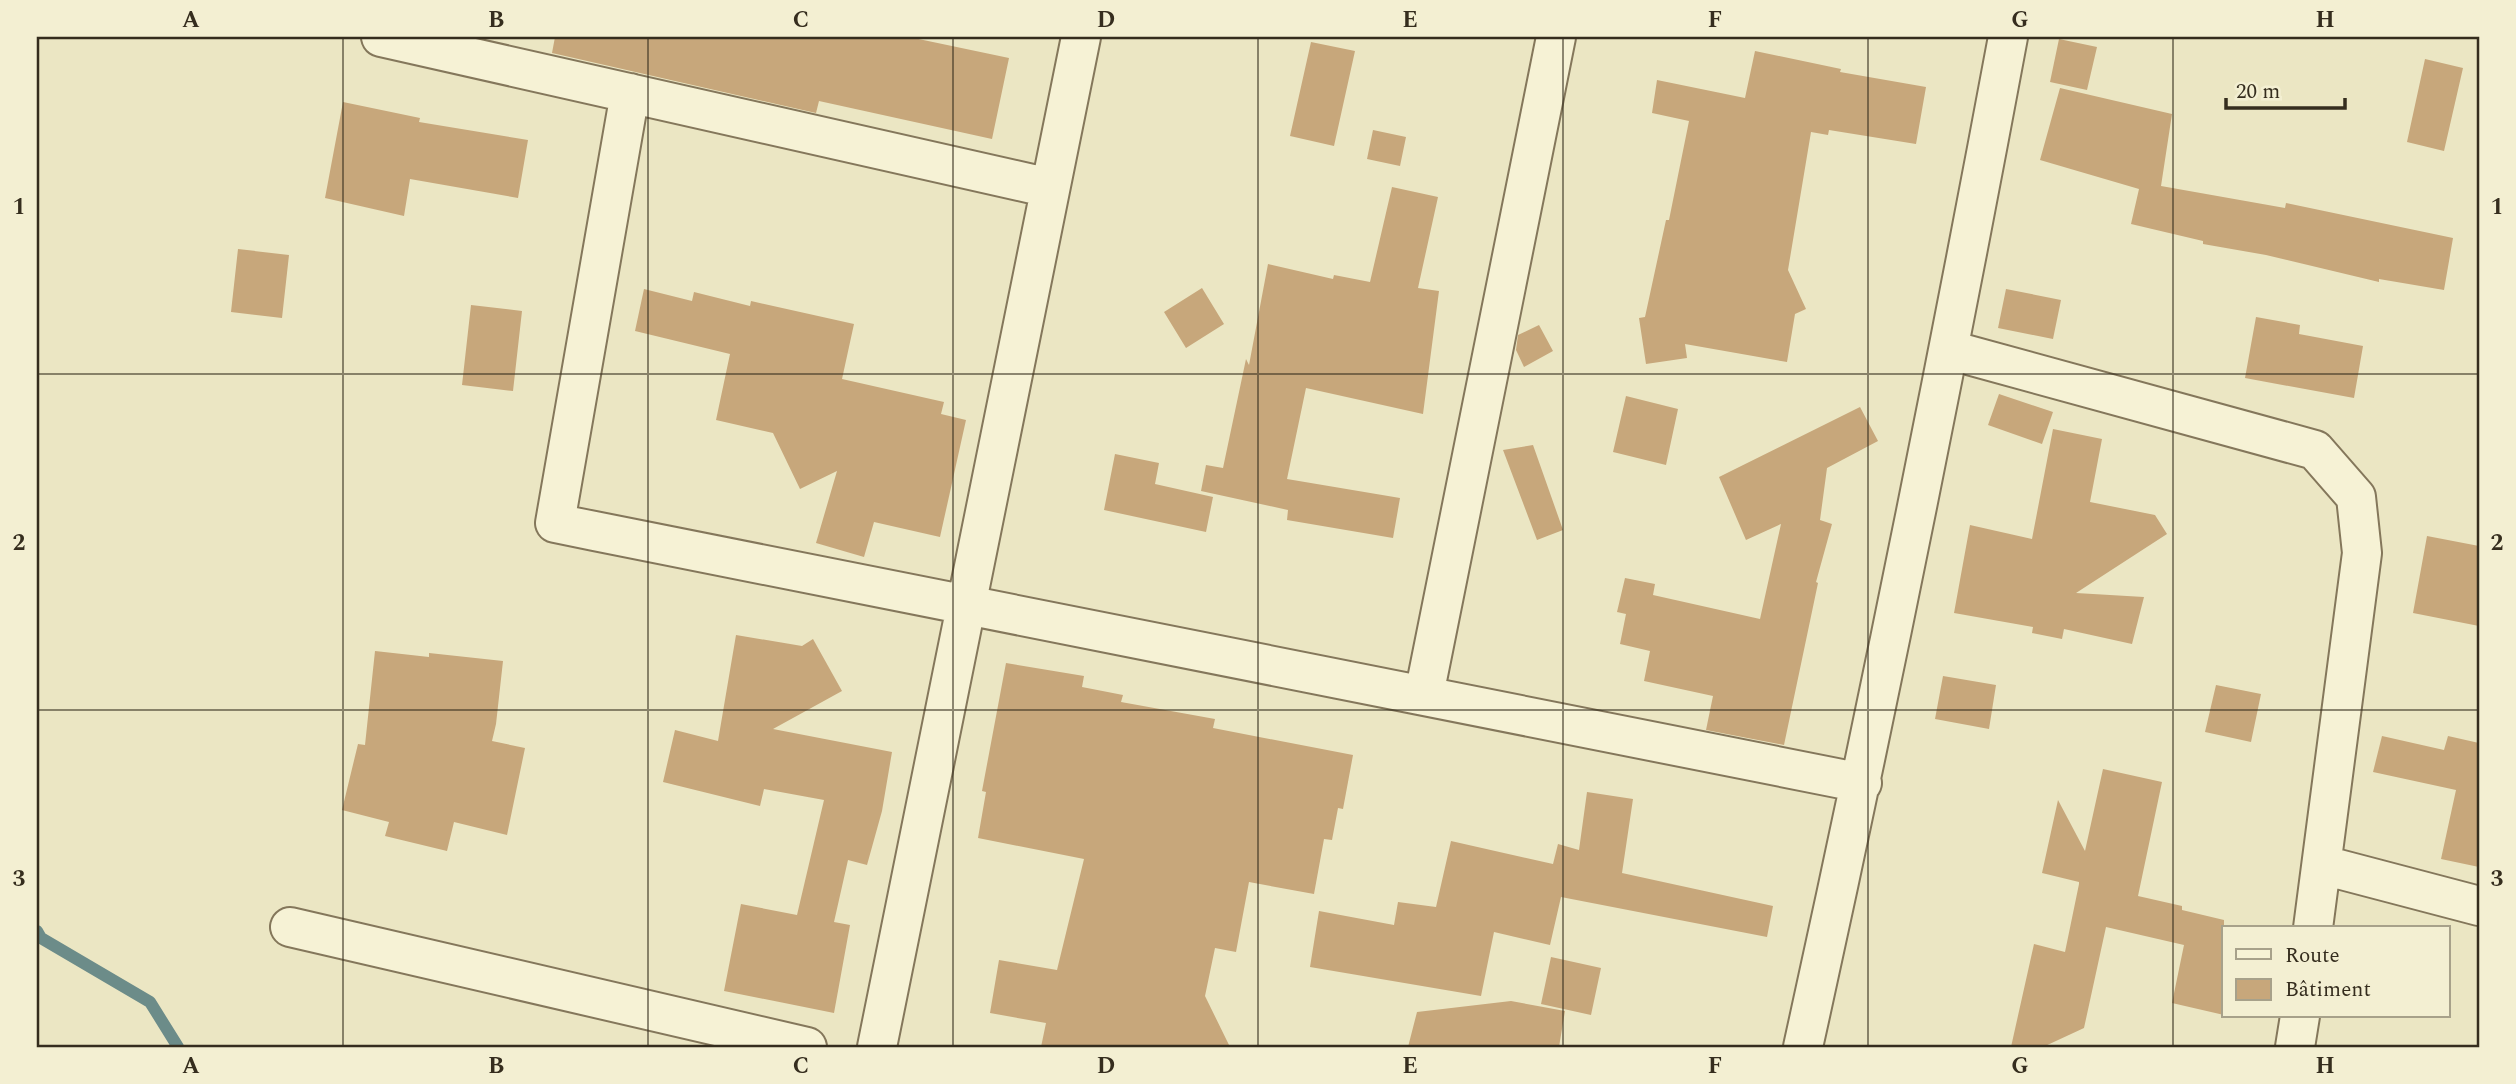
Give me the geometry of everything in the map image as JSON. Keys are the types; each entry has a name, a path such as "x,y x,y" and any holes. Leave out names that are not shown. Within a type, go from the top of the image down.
{"street":[{"path":"381,37 1050,188"},
{"path":"877,1047 1081,37"},
{"path":"1424,695 1556,37"},
{"path":"1803,1047 1862,783 1950,350 2008,37"},
{"path":"630,93 555,523 965,607 1862,783"},
{"path":"1950,350 2315,450 2356,497 2362,553 2313,926"},
{"path":"2322,865 2479,906"},
{"path":"290,927 807,1047"},
{"path":"2295,1047 2300,1018"}],"building":[{"path":"555,37 909,37 1009,58 992,139 819,101 816,113 552,53"},
{"path":"2059,39 2097,47 2087,90 2050,82"},
{"path":"1311,42 1355,51 1334,146 1290,136"},
{"path":"1755,51 1841,69 1840,72 1926,87 1916,144 1829,130 1828,135 1811,132 1788,270 1806,309 1795,314 1787,362 1685,344 1687,358 1646,364 1639,318 1645,317 1666,220 1669,220 1689,121 1652,113 1657,80 1745,98"},
{"path":"2425,59 2463,68 2444,151 2407,142"},
{"path":"2060,88 2172,114 2161,186 2285,208 2286,203 2453,238 2444,290 2379,279 2379,282 2266,255 2203,244 2203,241 2131,224 2139,189 2040,160"},
{"path":"343,102 420,118 419,122 528,140 518,198 410,179 404,216 325,198"},
{"path":"1373,130 1406,137 1400,166 1367,159"},
{"path":"1392,187 1438,197 1418,288 1439,291 1423,414 1306,388 1287,479 1400,498 1393,538 1287,520 1288,510 1201,491 1206,465 1223,468 1246,359 1249,365 1268,264 1333,279 1334,275 1370,282"},
{"path":"238,249 289,255 282,318 231,312"},
{"path":"1202,288 1224,324 1186,348 1164,312"},
{"path":"644,289 692,301 694,292 750,306 751,301 854,324 842,379 944,402 941,414 966,420 940,537 874,522 864,557 816,543 837,471 800,489 773,433 716,420 730,354 635,331"},
{"path":"2006,289 2061,300 2053,339 1998,328"},
{"path":"471,305 522,311 513,391 462,385"},
{"path":"2256,317 2300,325 2299,334 2363,346 2354,398 2245,378"},
{"path":"1539,325 1553,351 1524,367 1516,350 1518,335"},
{"path":"1999,394 2053,412 2042,444 1988,425"},
{"path":"1626,396 1678,409 1666,465 1613,452"},
{"path":"1860,407 1878,441 1827,468 1820,520 1832,524 1816,582 1818,583 1784,745 1706,730 1713,696 1644,681 1650,651 1620,644 1626,614 1617,612 1625,578 1655,584 1653,595 1760,619 1781,524 1746,540 1719,477"},
{"path":"2053,429 2102,439 2090,502 2155,515 2167,534 2076,593 2144,597 2132,644 2064,629 2062,639 2032,633 2033,627 1954,613 1970,525 2032,539"},
{"path":"1533,445 1563,530 1537,540 1503,450"},
{"path":"1115,454 1159,463 1155,484 1213,497 1206,532 1104,510"},
{"path":"2427,536 2479,546 2479,626 2413,613"},
{"path":"736,635 802,646 813,639 842,691 773,729 892,752 882,811 867,865 848,860 834,922 850,925 834,1013 724,991 741,904 797,915 824,800 764,789 760,806 663,782 675,730 718,741"},
{"path":"375,651 429,657 429,653 503,661 492,741 525,748 507,835 454,822 447,851 385,836 389,822 342,810 358,744 365,745"},
{"path":"1006,663 1084,676 1082,687 1123,695 1121,702 1215,719 1213,728 1353,755 1343,809 1338,808 1332,840 1324,839 1314,894 1249,882 1236,952 1215,948 1205,996 1230,1047 1041,1047 1046,1023 990,1013 999,960 1057,970 1084,859 978,838 986,792 982,791"},
{"path":"1943,676 1996,685 1989,729 1935,719"},
{"path":"2216,685 2261,694 2251,742 2205,732"},
{"path":"2382,736 2444,750 2448,736 2479,743 2479,867 2441,859 2456,790 2373,772"},
{"path":"2103,769 2162,782 2138,896 2182,906 2182,910 2224,920 2222,1015 2172,1003 2184,945 2106,927 2084,1028 2043,1047 2011,1047 2034,944 2065,952 2079,884 2042,873 2058,800 2085,851"},
{"path":"1587,792 1633,799 1622,873 1773,906 1767,937 1561,897 1550,945 1494,932 1481,996 1310,967 1319,911 1394,925 1398,902 1436,907 1451,841 1553,864 1558,844 1579,850"},
{"path":"1551,957 1601,968 1591,1015 1541,1004"},
{"path":"1511,1001 1565,1011 1559,1047 1408,1047 1417,1012"}],"waterway":[{"path":"37,931 41,938 150,1002 178,1047"}]}
